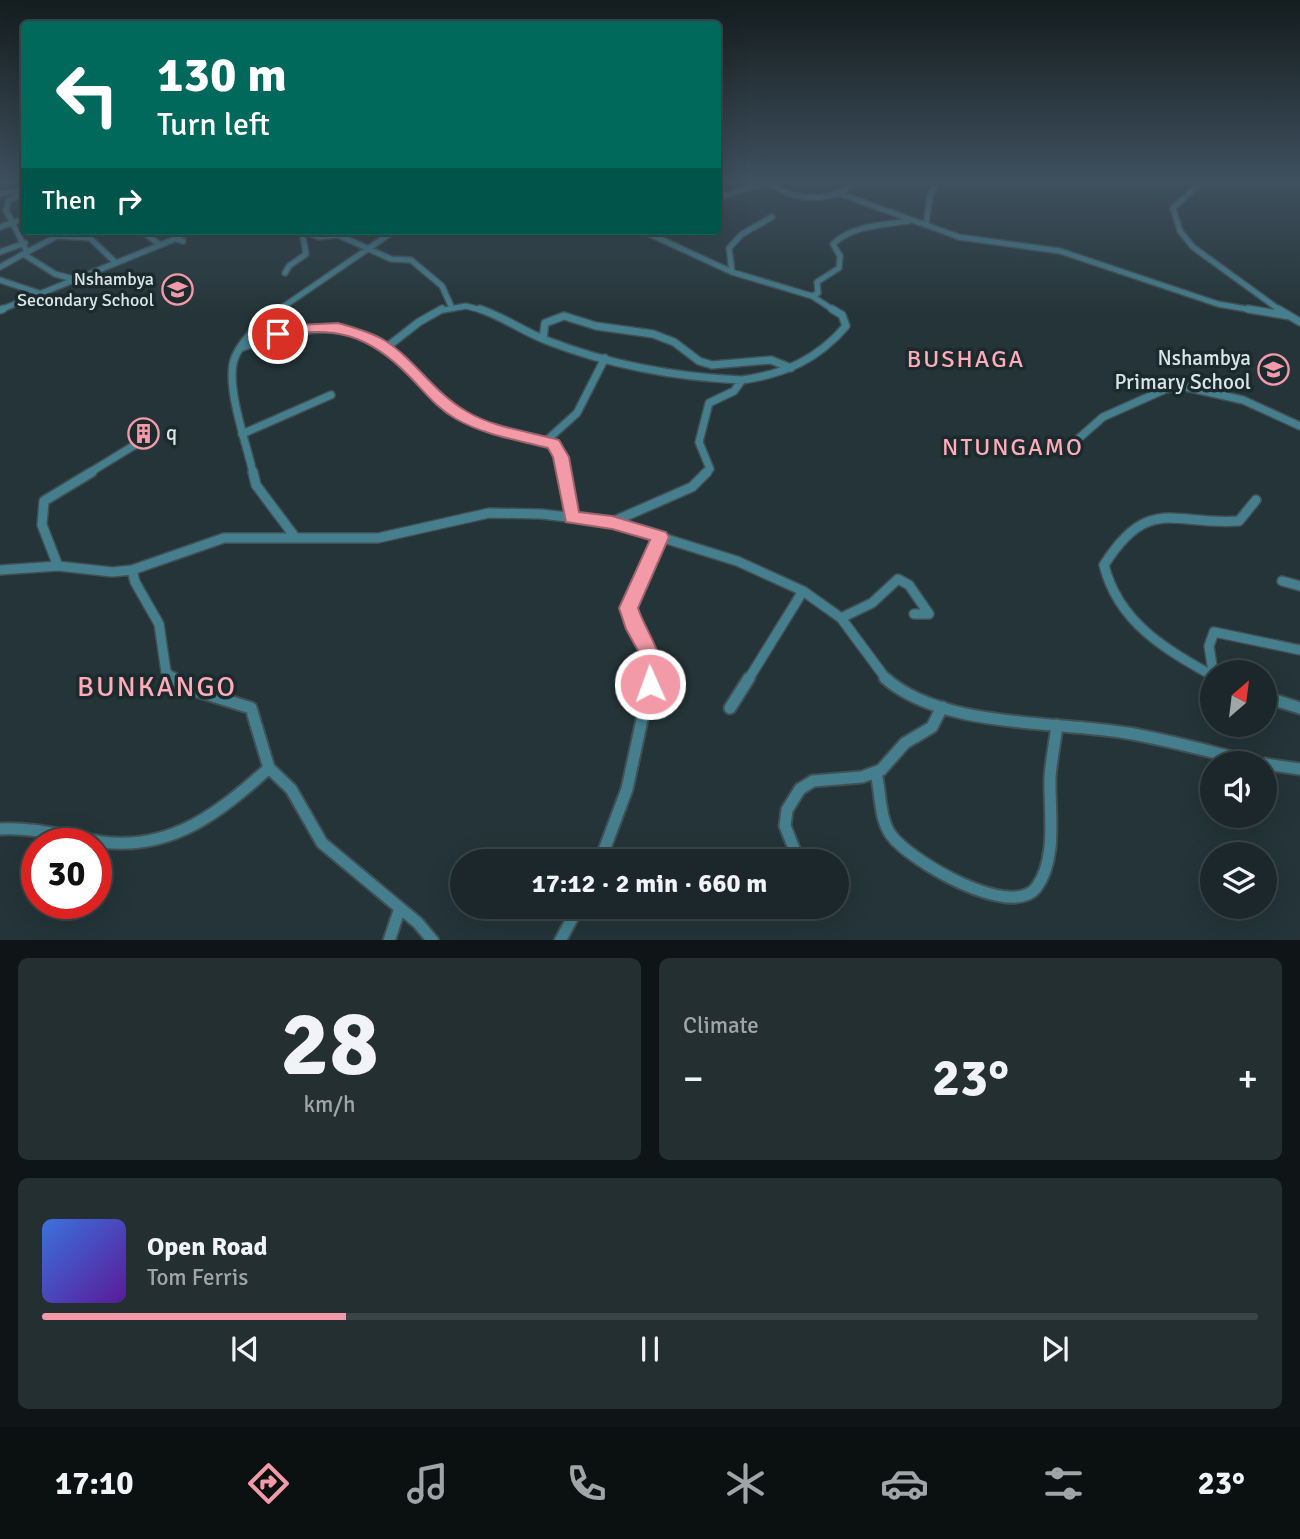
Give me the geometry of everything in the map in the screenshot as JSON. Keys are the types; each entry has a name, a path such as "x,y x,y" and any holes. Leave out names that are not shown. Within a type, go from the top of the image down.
{"street":[{"path":"14,226 25,243 26,253 55,274 77,280"},
{"path":"732,272 729,248 742,234 756,226"},
{"path":"812,296 817,293 817,282 839,268 840,256 834,244 838,239 854,232 885,226"},
{"path":"929,226 965,238 1060,251 1218,304 1290,316"},
{"path":"1179,226 1186,240 1300,322"},
{"path":"147,235 160,245"},
{"path":"0,310 182,235"},
{"path":"285,273 289,266 306,254 303,235"},
{"path":"313,235 338,235 391,259 411,260 442,286 452,306"},
{"path":"295,537 256,485 242,434 230,369 240,348 287,301 388,235"},
{"path":"387,347 415,328 424,317 452,306 478,308 543,339 639,369 673,371 705,379 742,380 774,377 817,357 846,326 842,315 812,296 732,272 652,235"},
{"path":"0,267 55,236 90,238 116,263"},
{"path":"175,239 183,241"},
{"path":"0,252 25,243"},
{"path":"0,279 9,284 27,285 42,294"},
{"path":"543,339 545,323 555,317 566,316 596,326 638,329 684,347 693,358 709,364 769,360 787,363 792,368"},
{"path":"240,348 288,330 338,327 358,332 387,347 431,394 461,416 490,428 554,444 561,457 572,518"},
{"path":"546,441 580,414 591,380 605,359"},
{"path":"612,523 703,479 709,469 701,449 699,434 709,402 734,391 742,380"},
{"path":"1078,439 1103,417 1166,389 1181,386 1243,400 1300,426"},
{"path":"242,434 331,395"},
{"path":"58,565 42,525 44,501 148,437 153,428"},
{"path":"1200,666 1163,644 1130,617 1111,588 1104,565 1118,544 1143,523 1175,516 1240,521 1256,500"},
{"path":"0,570 58,565 112,572 132,570 224,538 378,538 489,513 612,523 737,561 803,591 841,618 881,674 900,691 942,707 1127,733 1204,751"},
{"path":"605,849 631,786 643,732 653,665 651,655 628,615 628,608 660,537"},
{"path":"132,570 135,582 159,624 166,672 184,687 251,708 269,768 291,789 322,843 400,908 433,940"},
{"path":"841,618 872,603 898,579 909,585 929,614 914,614"},
{"path":"1282,581 1300,586"},
{"path":"730,708 803,591"},
{"path":"1211,660 1209,639 1214,632 1229,633 1269,646 1300,650"},
{"path":"1278,700 1300,708"},
{"path":"794,849 785,824 788,807 796,793 807,783 820,779 876,773 893,762 907,741 930,730 939,720 942,707"},
{"path":"876,773 885,822 899,847 931,869 985,891 1004,898 1025,897 1034,891 1046,851 1052,803 1050,776 1057,725"},
{"path":"1277,766 1300,769"},
{"path":"0,829 46,828 106,842 140,843 163,839 197,828 225,810 269,768"},
{"path":"389,940 400,908"},
{"path":"560,940 572,919"}],"place":[{"name":"Nshambya Secondary School","path":"177,289"},
{"name":"Nshambya Primary School","path":"1274,370"},
{"name":"q","path":"143,433"}],"district":[{"name":"BUSHAGA","path":"966,359"},
{"name":"NTUNGAMO","path":"1013,447"},
{"name":"BUNKANGO","path":"157,686"}],"route":[{"path":"278,334 288,330 338,327 358,332 379,342 414,373 431,394 461,416 480,425 554,444 561,457 572,518 612,523 660,537 628,608 628,615 651,655 653,665 650,684"}]}
